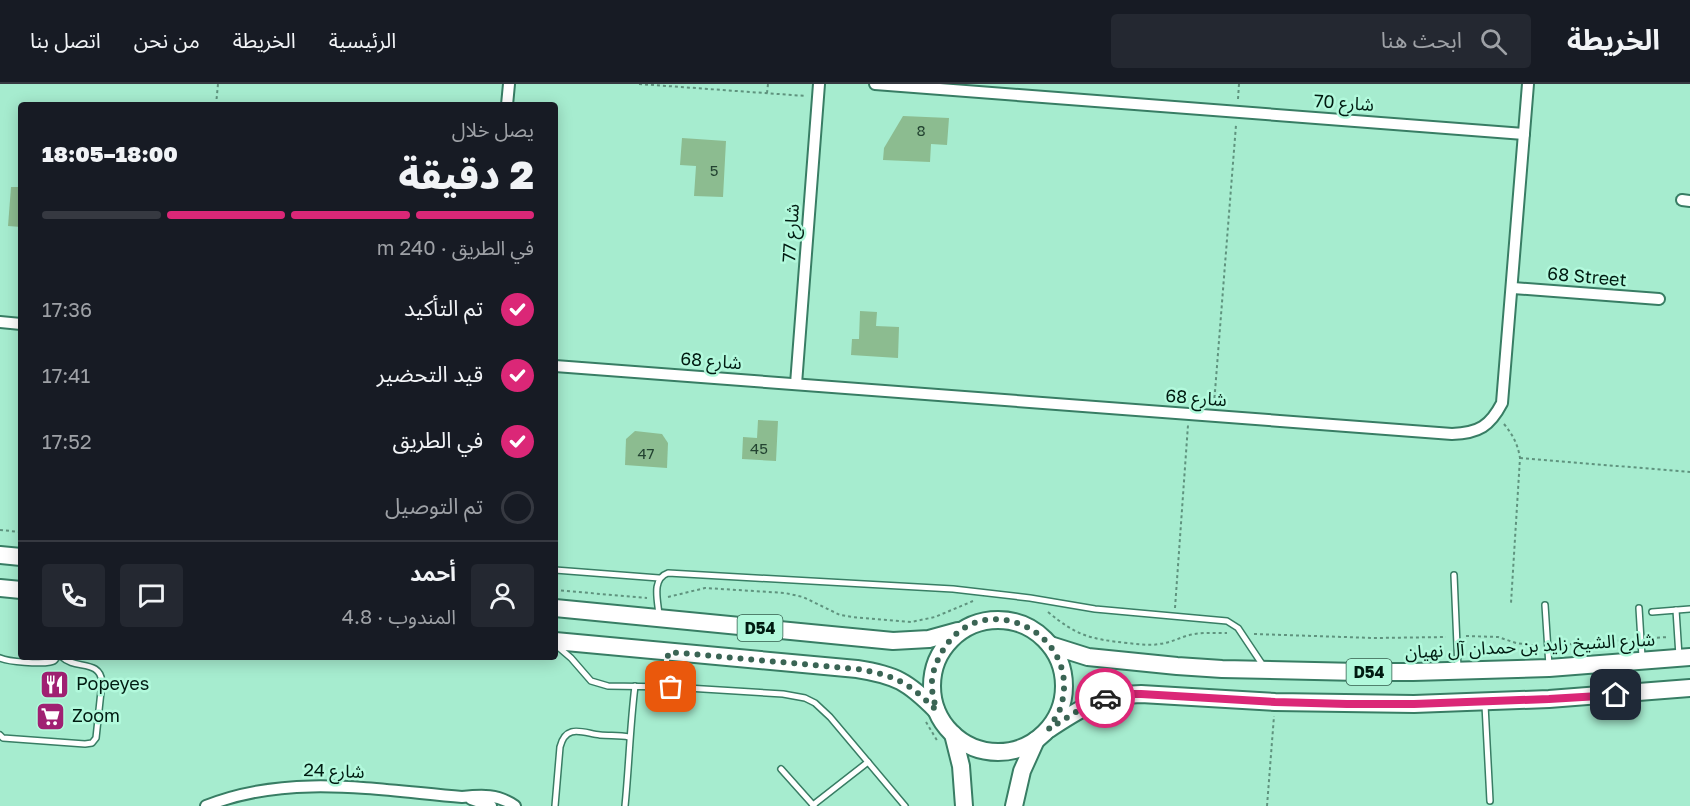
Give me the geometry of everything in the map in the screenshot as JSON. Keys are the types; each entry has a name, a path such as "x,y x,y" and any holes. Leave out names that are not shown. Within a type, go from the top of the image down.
{"main road":[{"path":"0,555 18,557"},
{"path":"0,588 18,590"},
{"name":"D54","path":"558,608 899,641 929,639 964,628"},
{"path":"1001,619 1020,623 1036,632 1050,645 1061,665 1064,687 1060,709 1049,729 1036,740 1020,749 1002,752 984,751 968,745 930,714 935,664 947,644 964,628 982,621 1001,619"},
{"name":"D54","path":"558,643 857,669 880,673 903,682 930,714"},
{"name":"شارع الشيخ زايد بن حمدان آل نهيان","path":"1050,645 1102,659 1177,666 1267,670 1458,671 1549,668 1684,657"},
{"name":"D54","path":"1049,729 1087,705 1122,694 1275,702 1414,704 1549,699 1690,688"},
{"path":"953,734 961,766 964,806"},
{"path":"1014,806 1022,771 1036,740"}],"street":[{"path":"507,102 509,84"},
{"name":"شارع 77","path":"796,384 819,84"},
{"name":"شارع 70","path":"874,84 1524,134"},
{"path":"1495,417 1502,403 1505,387 1528,84"},
{"name":"68 Street","path":"1513,288 1659,299"},
{"path":"0,322 18,324"},
{"name":"شارع 68","path":"558,366 1452,434 1468,433 1483,428 1495,417"},
{"name":"شارع 24","path":"206,806 260,790 303,786 462,797 496,797 515,806"},
{"name":"شارع 24","path":"462,797 491,806"}],"lane":[{"path":"558,570 659,578 673,574 952,589 1030,598 1095,609 1227,621 1238,628 1267,670"},
{"path":"1454,575 1458,671"},
{"path":"659,578 657,583 659,618"},
{"path":"1545,605 1549,668"},
{"path":"1639,608 1642,661"},
{"path":"1652,612 1690,609"},
{"path":"1676,610 1684,657"},
{"path":"558,646 591,681 608,686 671,687 783,694 805,698 815,703 830,717 905,806"},
{"path":"669,652 665,672 671,687"},
{"path":"0,658 47,663 55,660"},
{"path":"0,735 3,738 85,744 94,741 102,682 101,674 94,667 66,660"},
{"path":"625,806 635,686"},
{"path":"1485,700 1490,801"},
{"path":"555,806 560,747 566,734 580,731 629,737"},
{"path":"781,769 814,805 868,762"}],"path":[{"path":"216,102 218,84"},
{"path":"639,84 818,97"},
{"path":"767,93 768,84"},
{"path":"1213,416 1239,84"},
{"path":"1174,616 1189,414"},
{"path":"1495,417 1513,435 1520,458 1511,603"},
{"path":"1520,458 1690,472"},
{"path":"0,530 18,532"},
{"path":"558,590 658,600 705,588 785,593 803,597 840,615 911,622 935,617 992,594"},
{"path":"1030,598 1070,629 1094,639 1154,645 1200,633 1242,634"},
{"path":"1268,806 1275,702"},
{"path":"930,714 941,747"}],"building":[{"path":"903,116 949,118 947,145 931,144 930,162 883,160 884,148"},
{"path":"682,138 726,141 723,197 694,196 696,166 680,165"},
{"path":"11,187 18,187 18,227 8,226"},
{"path":"860,311 877,312 876,326 899,327 898,358 851,355 852,339 859,339"},
{"path":"758,420 778,421 776,461 742,459 743,437 757,438"},
{"path":"635,431 662,434 668,443 667,468 625,465 626,439"}],"way so far":[{"path":"671,687 665,672 669,652 880,673 903,682 936,710 932,687 935,664 947,644 964,628 982,621 1001,619 1020,623 1036,632 1050,645 1061,665 1064,687 1060,709 1049,729 1087,705 1105,698"}],"place":[{"name":"Popeyes","path":"55,684"},
{"name":"Zoom","path":"51,716"}],"route":[{"path":"1105,698 1122,694 1141,694 1275,702 1414,704 1616,695"}]}
